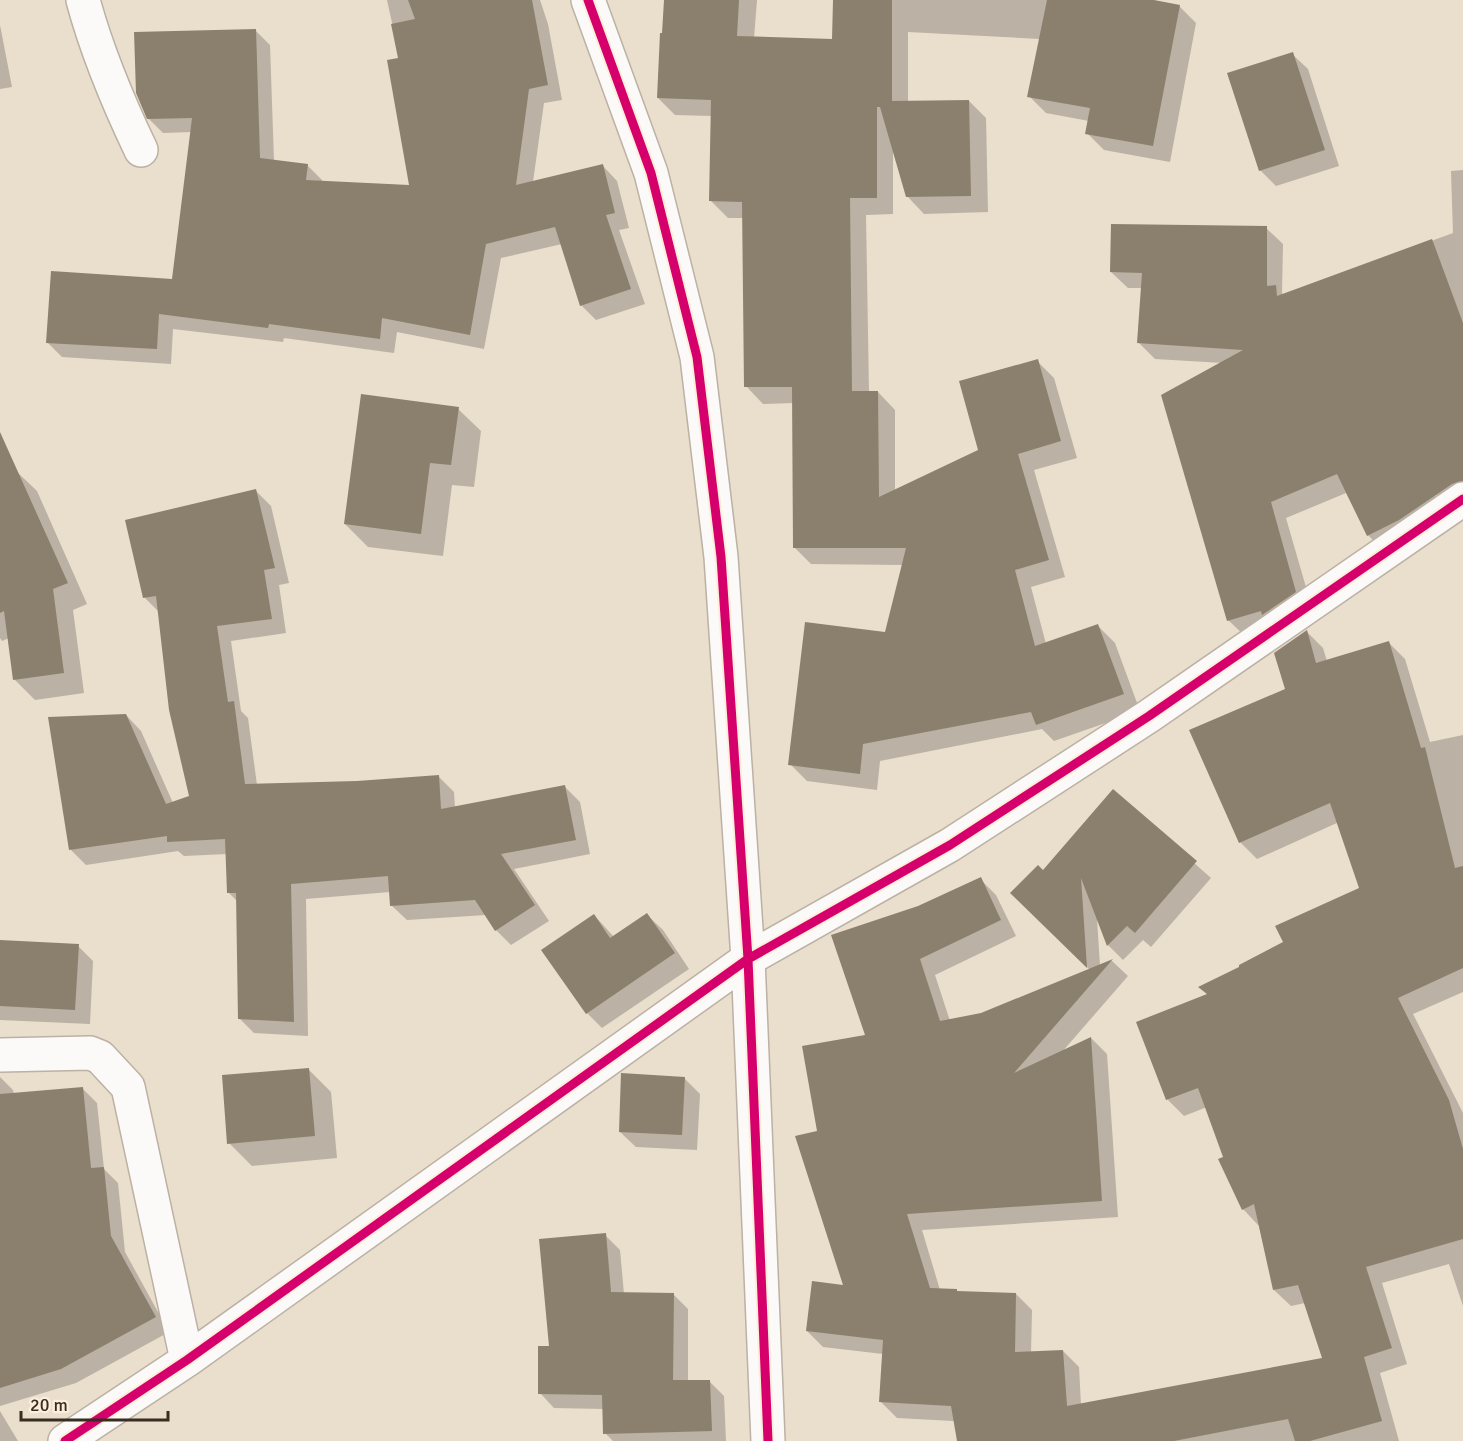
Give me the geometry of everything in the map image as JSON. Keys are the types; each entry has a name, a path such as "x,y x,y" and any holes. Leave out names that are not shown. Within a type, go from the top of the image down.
{"street":[{"path":"82,0 108,75 141,150"},
{"path":"588,0 651,173 697,357 721,557 748,959 768,1441"},
{"path":"65,1441 187,1360 748,959 950,845 1149,716 1463,499"},
{"path":"0,1055 90,1053 100,1057 128,1087 187,1360"}],"building":[{"path":"408,0 532,0 548,85 529,89 516,185 603,164 615,213 606,215 631,289 580,306 555,227 486,244 470,335 382,318 380,339 269,324 268,328 159,314 157,349 46,343 51,271 172,279 192,118 147,119 136,93 134,32 256,29 260,158 308,164 306,180 409,185 387,60 398,58 391,24 415,19"},
{"path":"664,0 739,0 737,36 832,39 833,0 892,0 892,101 969,100 971,196 906,197 880,107 877,107 877,198 850,198 852,391 878,391 879,497 978,450 959,381 1038,359 1061,441 1018,454 1049,560 1015,570 1035,646 1098,624 1124,694 1036,725 1031,712 863,744 860,774 788,765 805,622 885,632 906,548 793,548 792,387 744,387 742,202 709,201 711,100 657,98"},
{"path":"1047,0 1154,0 1180,5 1153,146 1085,134 1090,108 1027,97"},
{"path":"1293,52 1325,150 1259,171 1227,73"},
{"path":"1111,224 1267,226 1267,286 1276,285 1277,296 1432,239 1463,323 1463,481 1452,484 1399,520 1367,536 1337,474 1271,502 1296,592 1262,615 1261,611 1227,621 1161,395 1243,350 1137,343 1142,273 1110,272"},
{"path":"361,394 459,407 451,465 430,463 421,534 344,524"},
{"path":"0,432 68,583 53,589 64,673 13,680 4,611 0,613"},
{"path":"256,489 275,568 264,570 272,619 217,626 228,702 234,701 245,784 357,781 439,775 441,809 565,785 576,840 501,854 535,905 495,931 475,900 390,906 388,876 291,884 294,1022 238,1019 236,893 227,893 225,839 167,842 167,836 69,850 48,717 126,714 166,804 189,796 169,710 156,596 143,598 125,520"},
{"path":"1307,630 1316,663 1389,641 1421,748 1425,747 1455,868 1463,866 1463,968 1398,998 1449,1100 1463,1149 1463,1239 1366,1267 1392,1348 1364,1357 1382,1421 1310,1441 1295,1441 1288,1419 1174,1441 957,1441 951,1406 879,1402 883,1340 806,1331 812,1281 843,1285 795,1136 817,1131 802,1046 865,1035 831,935 918,906 981,877 1001,920 920,959 940,1021 981,1013 1113,959 1014,1073 1091,1037 1102,1201 907,1214 930,1288 1016,1293 1015,1352 1063,1350 1067,1406 1322,1358 1298,1285 1273,1290 1254,1204 1242,1210 1218,1159 1223,1157 1198,1088 1166,1100 1136,1022 1207,994 1198,987 1283,942 1275,926 1359,888 1330,803 1239,843 1189,730 1285,689 1274,653"},
{"path":"1113,789 1197,861 1135,933 1127,926 1107,946 1081,878 1087,968 1010,893 1038,865 1043,870"},
{"path":"647,913 675,953 586,1014 541,950 594,914 610,938"},
{"path":"0,940 79,944 75,1010 0,1006"},
{"path":"309,1068 315,1136 227,1144 222,1075"},
{"path":"621,1073 685,1077 682,1135 619,1132"},
{"path":"83,1087 91,1168 104,1167 111,1236 156,1317 61,1369 0,1388 0,1094"},
{"path":"606,1233 611,1292 674,1293 673,1380 710,1380 712,1431 603,1434 602,1395 538,1394 538,1346 549,1346 539,1239"}],"cycle path":[{"path":"588,0 651,173 697,357 721,557 748,959 768,1441"},
{"path":"65,1441 187,1360 748,959 950,845 1149,716 1463,499"}]}
